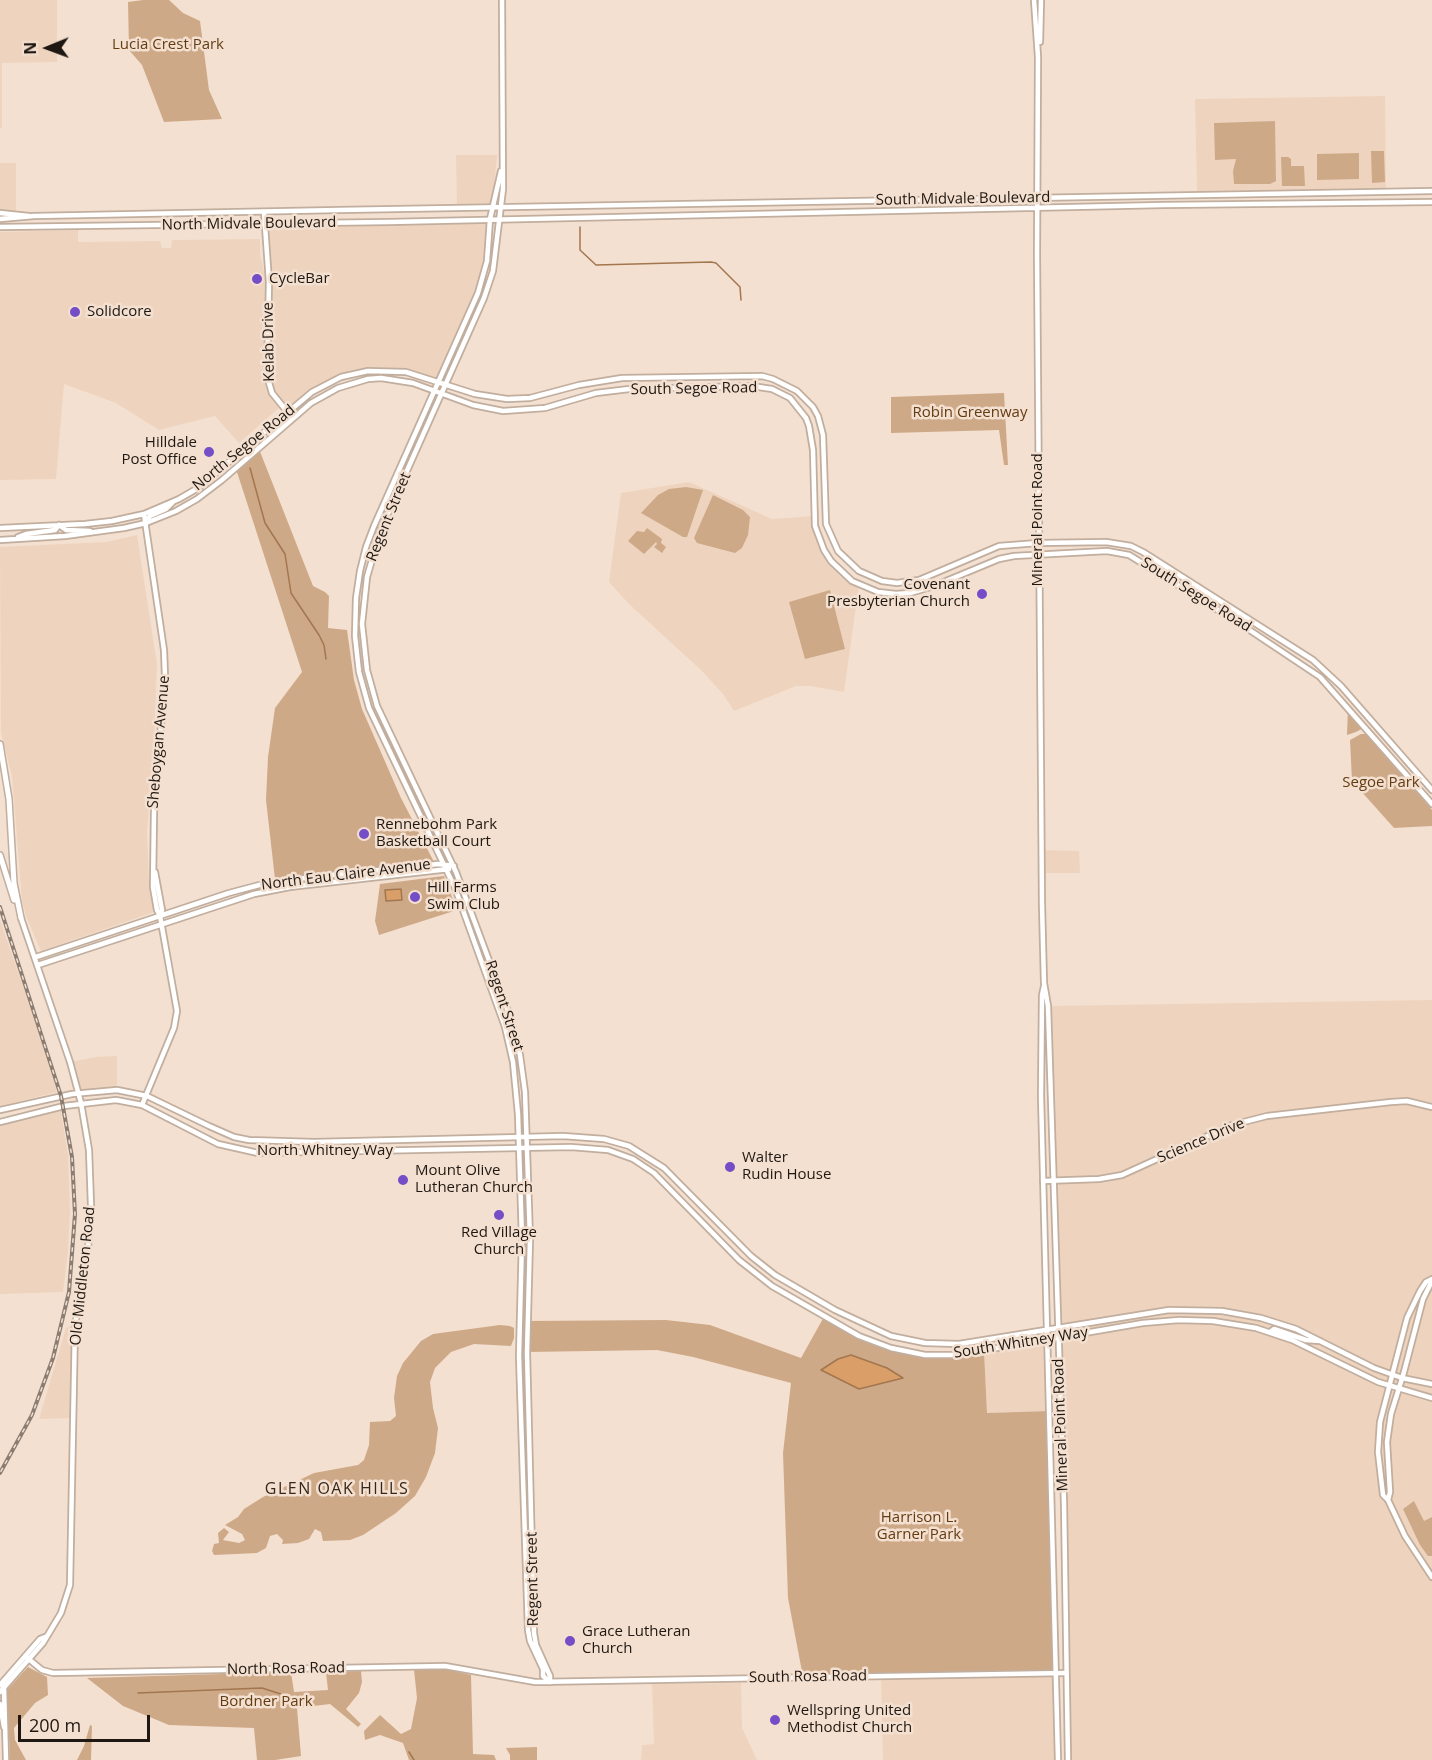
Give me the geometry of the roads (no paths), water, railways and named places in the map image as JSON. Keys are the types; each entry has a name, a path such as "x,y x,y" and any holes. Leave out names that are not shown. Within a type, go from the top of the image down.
{"main road":[{"path":"0,744 9,799 14,883 21,918"},
{"path":"0,855 21,918"}],"street":[{"name":"Regent Street","path":"502,0 502,208 498,219 496,254 489,282 373,550 364,595 363,635 369,678 382,718 454,866 516,1037 523,1075 530,1239 527,1356 534,1633 536,1645 550,1676 550,1682"},
{"name":"Mineral Point Road","path":"1034,0 1038,57"},
{"name":"Mineral Point Road","path":"1041,0 1038,57 1037,198 1038,554 1044,983 1048,1006 1059,1338 1068,1760"},
{"name":"Regent Street","path":"502,164 490,219 487,261 478,293 374,526 360,571 356,598 355,636 359,672 369,708 455,888 505,1027 516,1080 522,1239 519,1380 528,1630 530,1641 543,1670 543,1676 550,1682"},
{"name":"South Midvale Boulevard","path":"493,208 1432,191"},
{"name":"South Midvale Boulevard","path":"498,219 1432,202"},
{"name":"North Midvale Boulevard","path":"0,219 34,216 493,208"},
{"name":"Kelab Drive","path":"264,212 269,294 268,383 275,400 293,418"},
{"path":"0,213 34,216"},
{"name":"North Midvale Boulevard","path":"0,228 498,219"},
{"name":"North Segoe Road","path":"0,528 98,523 144,514 173,502 198,488 312,392 341,377 368,370 406,372 446,385"},
{"name":"South Segoe Road","path":"446,385 486,397 518,399 622,378 762,376 773,379 797,391 813,407 818,416 824,435 826,524 838,551 859,571 882,581 909,582 999,546 1038,543 1118,543 1131,546 1305,654 1341,686 1432,790"},
{"name":"North Segoe Road","path":"0,540 105,531 146,523 176,511 197,499 232,472 293,418 329,392 368,379 381,378 399,380 435,391"},
{"name":"South Segoe Road","path":"435,391 489,410 516,411 544,408 596,393 628,389 743,386 772,389 790,398 806,418 813,450 816,526 824,550 831,561 852,581 878,592 910,593 934,586 999,559 1038,554 1107,551 1129,555 1239,622 1320,677 1432,804"},
{"path":"146,523 148,517 166,509 173,502"},
{"name":"Sheboygan Avenue","path":"144,514 164,650 165,676 154,812 153,863 154,894 162,924"},
{"path":"13,539 26,534 55,530 59,525 66,530 105,531"},
{"path":"394,762 401,759"},
{"name":"North Eau Claire Avenue","path":"36,957 239,890 276,882 443,864 454,866"},
{"name":"North Eau Claire Avenue","path":"38,965 247,896 290,887 447,871 454,866"},
{"name":"Old Middleton Road","path":"1,1688 43,1643 64,1607 71,1576 75,1325 88,1249 91,1205 89,1150 79,1093 36,957 21,918"},
{"path":"142,1105 174,1028 177,1011 162,924"},
{"name":"Mineral Point Road","path":"1044,983 1041,1047 1043,1181 1058,1760"},
{"name":"North Whitney Way","path":"0,1110 79,1093 117,1089 147,1096 234,1137 249,1140 288,1142 518,1137"},
{"name":"North Whitney Way","path":"0,1122 81,1103 116,1100 142,1105 219,1144 258,1153 519,1149"},
{"name":"Science Drive","path":"1043,1181 1106,1179 1122,1175 1232,1125 1266,1116 1407,1101 1432,1107"},
{"name":"South Whitney Way","path":"518,1137 578,1136 604,1139 629,1146 663,1168 751,1256 775,1275 835,1310 891,1336 944,1345 983,1341 1058,1326 1169,1310 1205,1310 1262,1318 1296,1329 1374,1368 1402,1378 1432,1384"},
{"name":"South Whitney Way","path":"519,1149 592,1147 633,1159 658,1176 739,1260 772,1286 859,1336 906,1352 940,1355 975,1352 1143,1323 1179,1320 1213,1321 1270,1332 1308,1347 1364,1376 1398,1389 1432,1398"},
{"path":"1432,1280 1426,1282 1412,1305 1380,1422 1378,1452 1383,1495 1388,1500 1405,1536 1432,1577"},
{"path":"1388,1500 1390,1492 1389,1426 1423,1299 1432,1280"},
{"path":"1270,1332 1274,1329 1306,1340 1323,1341"},
{"name":"North Rosa Road","path":"27,1658 42,1670 53,1673 445,1666 522,1680 550,1682"},
{"name":"South Rosa Road","path":"550,1682 1066,1673"},
{"path":"1,1688 6,1760"},
{"path":"0,1704 5,1730"}],"waterway":[{"path":"580,227 580,250 596,265 716,263 740,287 741,300"},
{"path":"250,468 265,523 285,554 291,593 319,635 324,645 326,659"},
{"path":"138,1693 262,1688 287,1696"},
{"path":"409,1752 414,1760"}],"railway":[{"path":"0,907 61,1096 72,1157 75,1214 69,1292 53,1358 32,1415 0,1473"}],"place":[{"name":"CycleBar","path":"257,279"},
{"name":"Solidcore","path":"75,312"},
{"name":"Hilldale Post Office","path":"209,452"},
{"name":"Covenant Presbyterian Church","path":"982,594"},
{"name":"Rennebohm Park Basketball Court","path":"364,834"},
{"name":"Hill Farms Swim Club","path":"415,897"},
{"name":"Walter Rudin House","path":"730,1167"},
{"name":"Mount Olive Lutheran Church","path":"403,1180"},
{"name":"Red Village Church","path":"499,1215"},
{"name":"Grace Lutheran Church","path":"570,1641"},
{"name":"Wellspring United Methodist Church","path":"775,1720"}],"district":[{"name":"GLEN OAK HILLS","path":"337,1489"}],"park label":[{"name":"Lucia Crest Park","path":"168,45"},
{"name":"Robin Greenway","path":"970,413"},
{"name":"Segoe Park","path":"1381,783"},
{"name":"Harrison L. Garner Park","path":"919,1526"},
{"name":"Bordner Park","path":"266,1702"}]}
